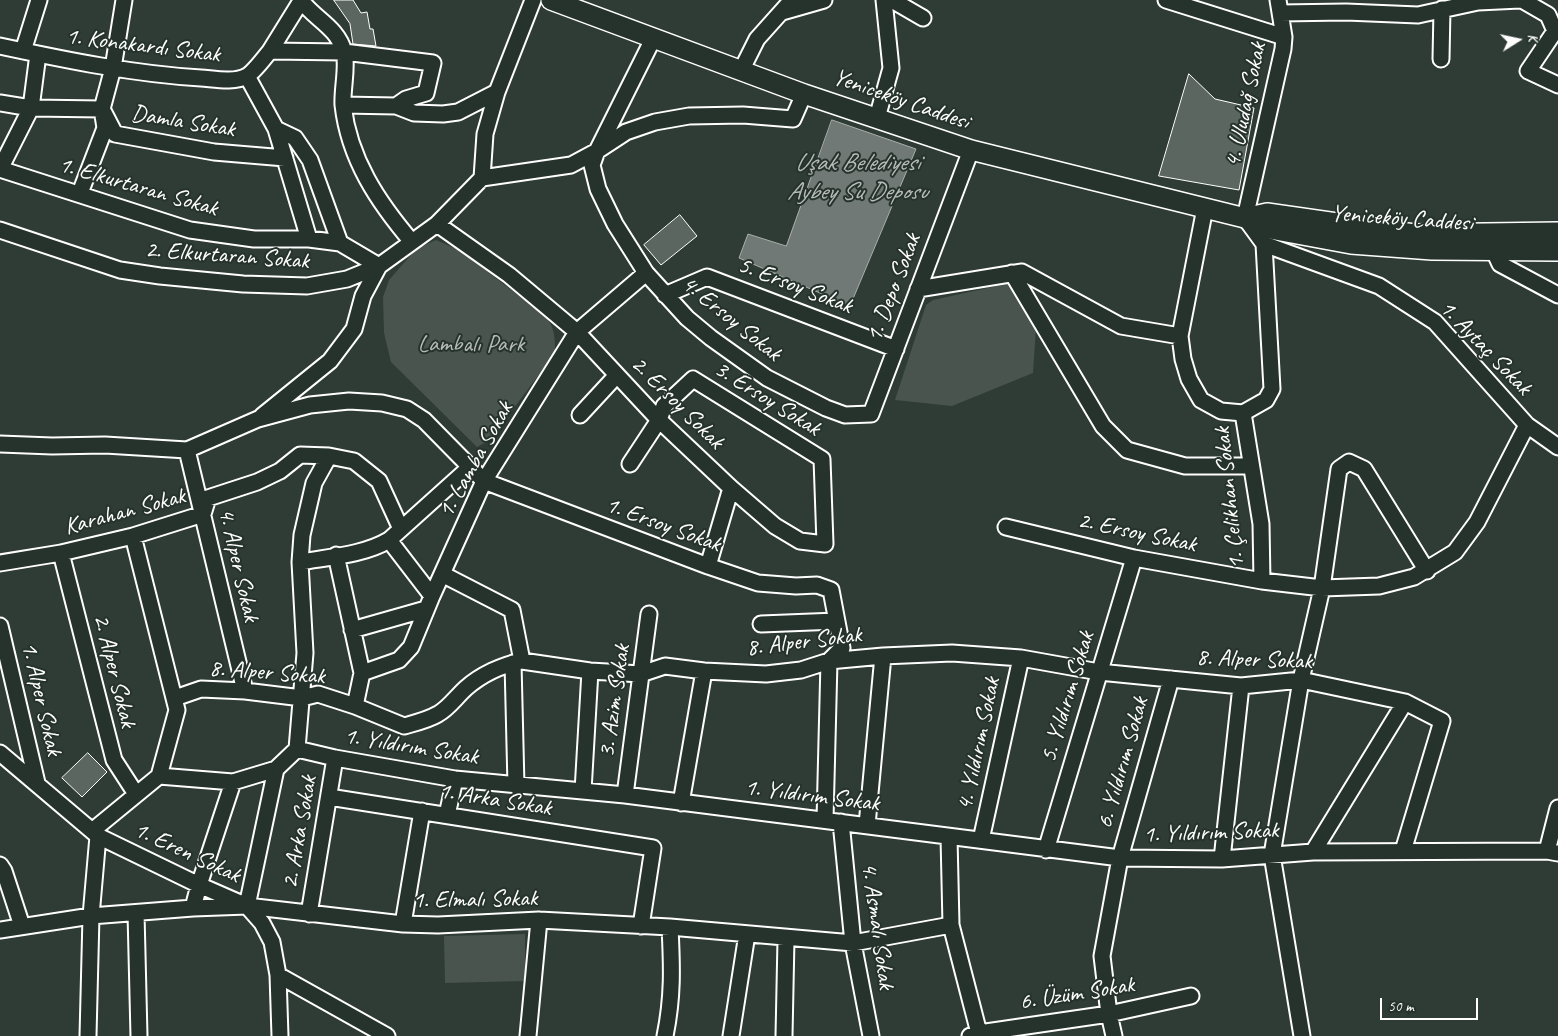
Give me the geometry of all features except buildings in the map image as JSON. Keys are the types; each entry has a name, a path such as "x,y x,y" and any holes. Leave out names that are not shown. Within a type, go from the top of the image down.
{"street":[{"path":"0,169 30,108 31,53 39,0"},
{"path":"80,193 105,128 102,109 113,68 124,0"},
{"path":"301,0 334,31 344,52 343,105 357,161 382,204 412,242"},
{"name":"1. Konakardı Sokak","path":"0,46 113,68 166,76 229,80 247,76 270,51 301,0"},
{"path":"533,0 497,92 486,134 482,178 571,165 626,132 655,122 689,116 743,115 793,119 804,94"},
{"name":"Yeniceköy Caddesi","path":"550,0 804,94 971,150 1245,218 1270,229 1351,244 1432,250 1558,252"},
{"path":"741,71 757,39 786,4 824,0"},
{"path":"876,118 891,68 884,0"},
{"path":"892,0 923,18"},
{"path":"1166,0 1284,37"},
{"path":"1279,6 1346,12 1418,15 1478,2 1521,0 1548,15 1555,31 1528,71 1558,85"},
{"name":"4. Uludağ Sokak","path":"1245,218 1283,49 1284,37 1279,6"},
{"path":"1441,59 1442,9"},
{"name":"4. Ersoy Sokak","path":"653,39 597,151 592,165 598,189 616,224 646,273 664,295 699,328 767,378 826,408 845,415 871,414"},
{"path":"270,51 344,52 433,63 426,93 406,99 396,106"},
{"path":"247,76 276,128 309,240"},
{"path":"343,105 396,106 414,113 443,114 458,112 497,92"},
{"name":"Damla Sokak","path":"0,104 30,108 102,109 115,134 214,152 285,158"},
{"path":"276,128 295,138 310,160 340,243"},
{"name":"1. Depo Sokak","path":"871,414 971,150"},
{"name":"1. Elkurtaran Sokak","path":"0,169 80,193 190,230 254,239 309,240 340,243 379,266"},
{"name":"2. Elkurtaran Sokak","path":"0,230 120,270 243,284 307,286 347,279 379,266 437,224 482,178"},
{"name":"1. Çelikhan Sokak","path":"1204,208 1180,336 1189,379 1201,400 1221,411 1243,413 1261,524 1262,581"},
{"name":"Yeniceköy Caddesi","path":"1245,218 1267,214 1414,234 1558,232"},
{"path":"1243,413 1266,400 1272,389 1264,244 1245,218"},
{"name":"2. Ersoy Sokak","path":"437,224 509,275 577,332 659,420 731,488 775,526 800,541 825,544"},
{"name":"1. Aytaç Sokak","path":"1264,244 1379,286 1435,322 1527,425 1558,447"},
{"path":"1494,251 1500,264 1558,295"},
{"path":"258,419 330,361 354,329 363,296 379,266"},
{"path":"918,289 1022,272 1121,326 1180,336"},
{"name":"1. Lamba Sokak","path":"362,673 399,660 411,647 429,602 484,481 577,332 646,273"},
{"path":"1012,273 1103,426 1126,450 1185,466 1251,466"},
{"name":"5. Ersoy Sokak","path":"664,295 706,277 896,349"},
{"path":"580,416 617,375"},
{"name":"3. Ersoy Sokak","path":"659,420 664,406 693,379 822,459 825,544"},
{"path":"0,444 187,450 258,419 310,405 349,401 390,405 407,409 424,420 469,468 484,481"},
{"path":"630,464 659,420"},
{"name":"2. Ersoy Sokak","path":"1006,527 1134,558 1262,581 1322,588 1379,586 1414,577 1455,552 1477,522 1527,425"},
{"name":"4. Alper Sokak","path":"187,450 245,691"},
{"name":"Karahan Sokak","path":"0,563 133,536 202,514 208,498 257,482 280,471 300,455 329,456"},
{"path":"159,776 233,782 276,768 297,749 305,652 300,562 302,535 314,483 329,456 354,461 379,482 401,529"},
{"path":"1300,1036 1272,855 1301,680 1322,588 1339,469 1349,462 1364,469 1427,570"},
{"path":"300,562 366,550 389,540 469,468"},
{"name":"1. Ersoy Sokak","path":"484,481 708,566 758,583 796,586 816,585 831,590 837,621"},
{"path":"708,566 731,488"},
{"path":"88,1036 95,833 136,794 159,776 177,710 133,536"},
{"path":"352,630 429,602 389,540"},
{"name":"2. Alper Sokak","path":"61,552 114,760 136,794"},
{"path":"336,555 362,673 355,706"},
{"name":"5. Yıldırım Sokak","path":"1046,850 1134,558"},
{"path":"442,574 512,610 517,662 516,786"},
{"name":"3. Azim Sokak","path":"625,795 649,614"},
{"path":"761,624 837,621 842,648 829,661 825,820"},
{"name":"1. Alper Sokak","path":"0,626 38,783"},
{"name":"8. Alper Sokak","path":"174,698 201,689 245,691 302,698 318,694 355,706 404,726 436,715 452,704 473,683 486,675 517,662 590,671 641,674 665,666 704,671 766,674 801,670 829,661 952,653 1021,658 1099,672 1241,686 1301,680 1404,702 1442,721 1403,851"},
{"path":"867,826 883,656"},
{"name":"4. Yıldırım Sokak","path":"981,840 1021,658"},
{"path":"582,791 590,671"},
{"path":"681,803 704,671"},
{"name":"6. Yıldırım Sokak","path":"1114,1036 1109,1014 1102,956 1120,858 1171,680"},
{"path":"1222,859 1241,686"},
{"path":"1313,852 1404,702"},
{"name":"1. Yıldırım Sokak","path":"297,749 336,758 454,779 625,795 1120,858 1222,859 1313,852 1552,852"},
{"name":"1. Eren Sokak","path":"0,753 38,783 95,833 199,885 246,906 262,923 272,942 278,975 280,1036"},
{"name":"2. Arka Sokak","path":"309,914 336,758"},
{"path":"246,906 276,768"},
{"path":"447,815 454,779"},
{"path":"193,908 233,782"},
{"name":"1. Arka Sokak","path":"329,797 653,848 641,926"},
{"path":"1552,852 1558,808"},
{"path":"403,924 422,811"},
{"name":"4. Asmalı Sokak","path":"841,822 853,944 871,1036"},
{"path":"949,837 951,925 975,1034"},
{"path":"0,865 4,871 22,926"},
{"name":"1. Elmalı Sokak","path":"0,930 92,916 246,906 403,924 438,925 539,920 670,927 853,944 951,925"},
{"path":"136,913 139,1036"},
{"path":"528,1036 539,920"},
{"path":"665,1036 670,1015 673,976 670,927"},
{"path":"731,1036 747,934"},
{"path":"784,1036 786,939"},
{"path":"278,975 387,1036"},
{"name":"6. Üzüm Sokak","path":"975,1034 1011,1032 1109,1014 1191,996"}],"green space":[{"name":"Lambalı Park","path":"436,240 459,250 544,315 554,332 555,353 490,440 477,447 391,362 384,333 383,297 389,280 416,249"},
{"path":"1015,282 1036,328 1033,373 952,406 895,400 926,305 933,300"},
{"path":"525,934 525,981 445,983 444,936"}],"water":[{"name":"Uşak Belediyesi Aybey Su Deposu","path":"832,120 916,149 850,306 739,258 748,234 786,246"}]}
